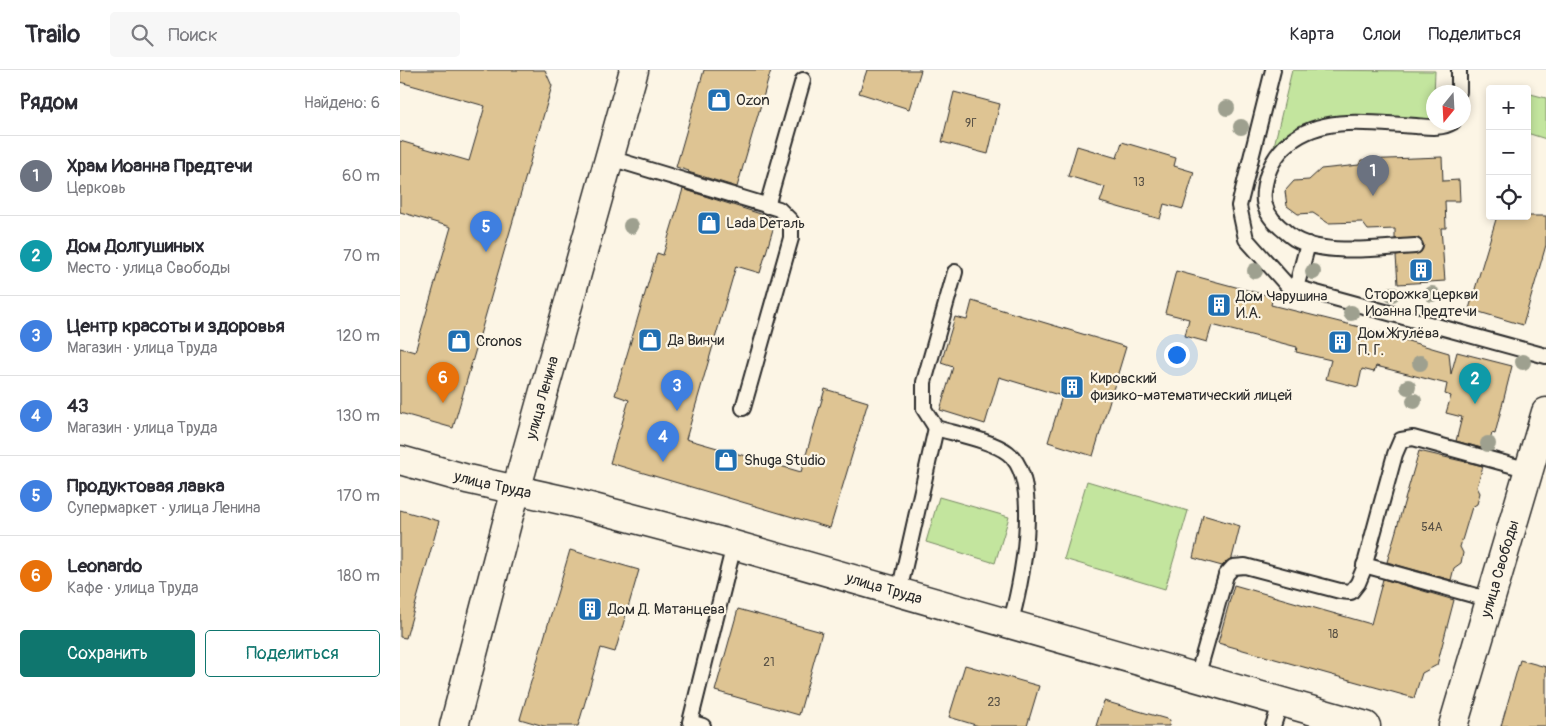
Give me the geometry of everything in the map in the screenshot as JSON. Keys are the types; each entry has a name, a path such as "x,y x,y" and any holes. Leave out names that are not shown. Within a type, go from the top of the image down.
{"street":[{"name":"улица Ленина","path":"454,726 517,490 634,70"},
{"name":"улица Свободы","path":"1453,726 1546,412"},
{"name":"улица Труда","path":"400,460 734,545 1197,677 1277,714 1366,726"}],"lane":[{"path":"1273,70 1239,206 1246,238 1287,285 1546,356"},
{"path":"1459,70 1459,85"},
{"path":"767,206 802,80"},
{"path":"1416,246 1332,249 1308,244 1295,238 1275,222 1264,208 1263,193 1266,178 1274,158 1290,142 1306,133 1335,124 1426,127"},
{"path":"610,158 779,209 791,221 791,238 743,408"},
{"path":"1296,288 1308,244"},
{"path":"955,272 924,382 924,408 936,428 996,446 1009,454 1018,465 1026,489 1026,536 1020,583 1010,624"},
{"path":"899,592 936,428"},
{"path":"1197,677 1226,574 1233,567 1245,566 1340,591 1351,592 1358,583 1395,454 1402,440 1413,438 1529,470"},
{"path":"703,726 690,722 734,545"},
{"path":"1364,565 1491,600"}],"green space":[{"path":"1292,70 1435,71 1434,85 1426,85 1426,121 1332,117 1288,136 1273,150"},
{"path":"1531,94 1546,98 1546,139 1531,134"},
{"path":"1087,481 1188,511 1165,589 1064,559"},
{"path":"939,497 1009,517 995,563 926,542"}],"building":[{"path":"400,70 545,70 552,86 453,428 400,413 400,348 415,352 451,227 400,212 400,141 469,161 485,106 400,82"},
{"path":"704,70 771,70 737,187 676,167"},
{"path":"867,70 921,70 909,109 859,93"},
{"path":"954,92 1000,104 988,154 942,142"},
{"path":"1122,142 1176,158 1174,166 1194,172 1183,209 1164,204 1160,219 1100,202 1105,187 1068,176 1077,146 1117,158"},
{"path":"1442,157 1443,181 1459,180 1460,201 1445,201 1446,228 1441,228 1445,281 1398,284 1396,256 1420,253 1424,245 1418,238 1395,239 1395,229 1368,230 1362,222 1328,223 1313,213 1298,214 1287,206 1285,191 1294,181 1309,180 1321,169 1359,165 1361,160"},
{"path":"683,189 776,219 760,273 736,266 686,439 801,472 825,389 868,402 830,528 610,463 629,400 615,395 657,253 663,255"},
{"path":"1531,216 1546,216 1546,245 1523,325 1469,309 1496,220 1531,220"},
{"path":"1176,271 1273,297 1271,305 1384,333 1449,353 1451,374 1457,352 1512,366 1495,434 1492,433 1488,450 1456,441 1462,417 1446,413 1451,396 1445,394 1447,384 1376,366 1374,372 1362,369 1358,387 1326,379 1331,360 1296,352 1297,347 1212,325 1207,342 1185,336 1189,319 1165,313"},
{"name":"Кировский физико-математический лицей","path":"972,301 1126,347 1093,456 1048,442 1062,396 999,377 985,424 940,410 953,367 941,363 955,317 967,320"},
{"path":"1419,451 1483,466 1477,487 1480,493 1477,504 1472,507 1460,547 1463,553 1461,563 1454,568 1451,580 1387,562"},
{"path":"400,510 439,521 406,638 400,637"},
{"path":"1203,515 1240,526 1232,558 1222,566 1193,558"},
{"name":"Дом Д. Матанцева","path":"570,550 639,570 615,652 601,648 578,726 544,726 520,719"},
{"path":"1383,579 1454,600 1437,665 1422,673 1414,698 1218,643 1234,585 1371,624"},
{"path":"738,609 822,632 799,715 715,691"},
{"path":"1520,660 1546,667 1546,726 1501,726"},
{"path":"965,665 1039,686 1027,726 979,726 949,717"},
{"path":"1104,701 1170,720 1169,726 1096,726"}],"place":[{"name":"Ozon","path":"719,100"},
{"name":"Храм Иоанна Предтечи","path":"1373,196"},
{"name":"Lada Dеталь","path":"709,223"},
{"name":"Продуктовая лавка","path":"486,252"},
{"name":"Сторожка церкви Иоанна Предтечи","path":"1421,270"},
{"name":"Дом Чарушина И.А.","path":"1219,305"},
{"name":"Да Винчи","path":"650,340"},
{"name":"Cronos","path":"459,341"},
{"name":"Дом Жгулёва П. Г.","path":"1340,342"},
{"name":"Кировский физико-математический лицей","path":"1072,387"},
{"name":"Leonardo","path":"443,403"},
{"name":"Дом Долгушиных","path":"1475,404"},
{"name":"Центр красоты и здоровья","path":"677,411"},
{"name":"Shuga Studio","path":"726,460"},
{"name":"43","path":"663,462"},
{"name":"Дом Д. Матанцева","path":"590,609"}]}
